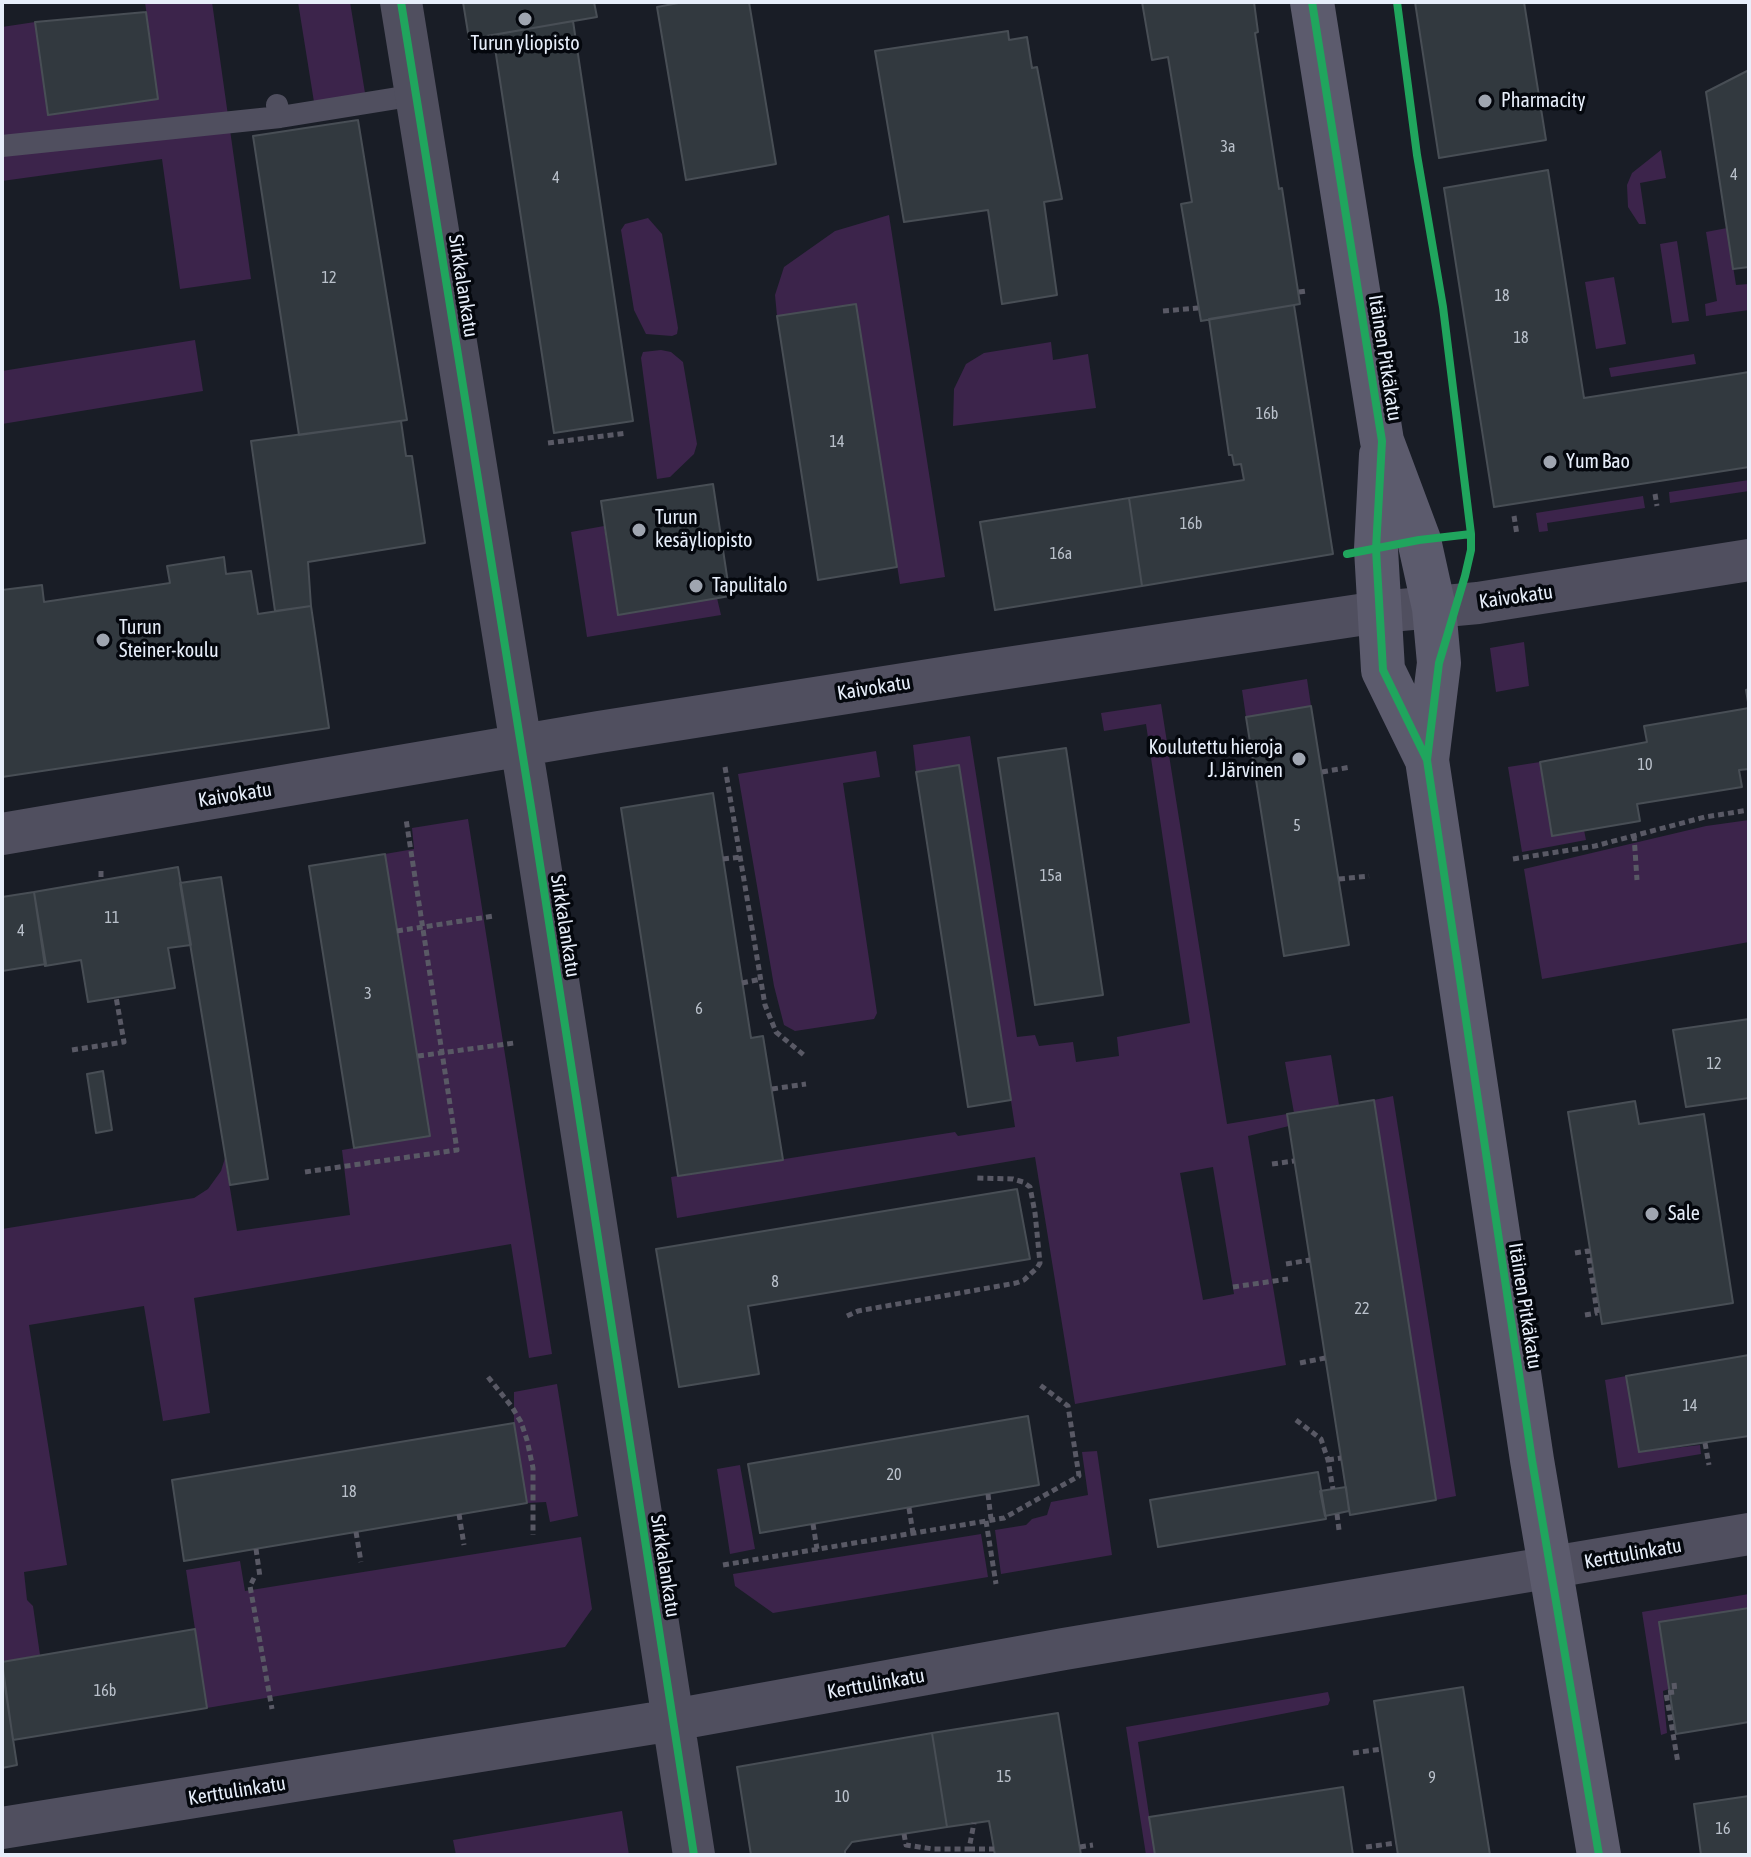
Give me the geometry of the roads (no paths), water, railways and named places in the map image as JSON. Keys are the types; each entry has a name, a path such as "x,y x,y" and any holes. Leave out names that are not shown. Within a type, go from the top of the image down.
{"main road":[{"name":"Itäinen Pitkäkatu","path":"1312,2 1382,441 1419,540 1434,608 1439,663 1427,760 1532,1460 1599,1855"},
{"name":"Itäinen Pitkäkatu","path":"1382,441 1376,549 1383,670 1427,760"}],"street":[{"name":"Sirkkalankatu","path":"401,2 694,1855"},
{"name":"Kaivokatu","path":"2,834 961,675 1379,612 1556,592 1749,560"},
{"name":"Kerttulinkatu","path":"2,1828 673,1720 1064,1649 1749,1534"}],"lane":[{"path":"2,146 237,130 278,111 416,95"}],"place":[{"name":"Turun yliopisto","path":"525,19"},
{"name":"Pharmacity","path":"1485,101"},
{"name":"Yum Bao","path":"1550,462"},
{"name":"Turun kesäyliopisto","path":"639,530"},
{"name":"Tapulitalo","path":"696,586"},
{"name":"Turun Steiner-koulu","path":"103,640"},
{"name":"Koulutettu hieroja J. Järvinen","path":"1299,759"},
{"name":"Sale","path":"1652,1214"}]}
